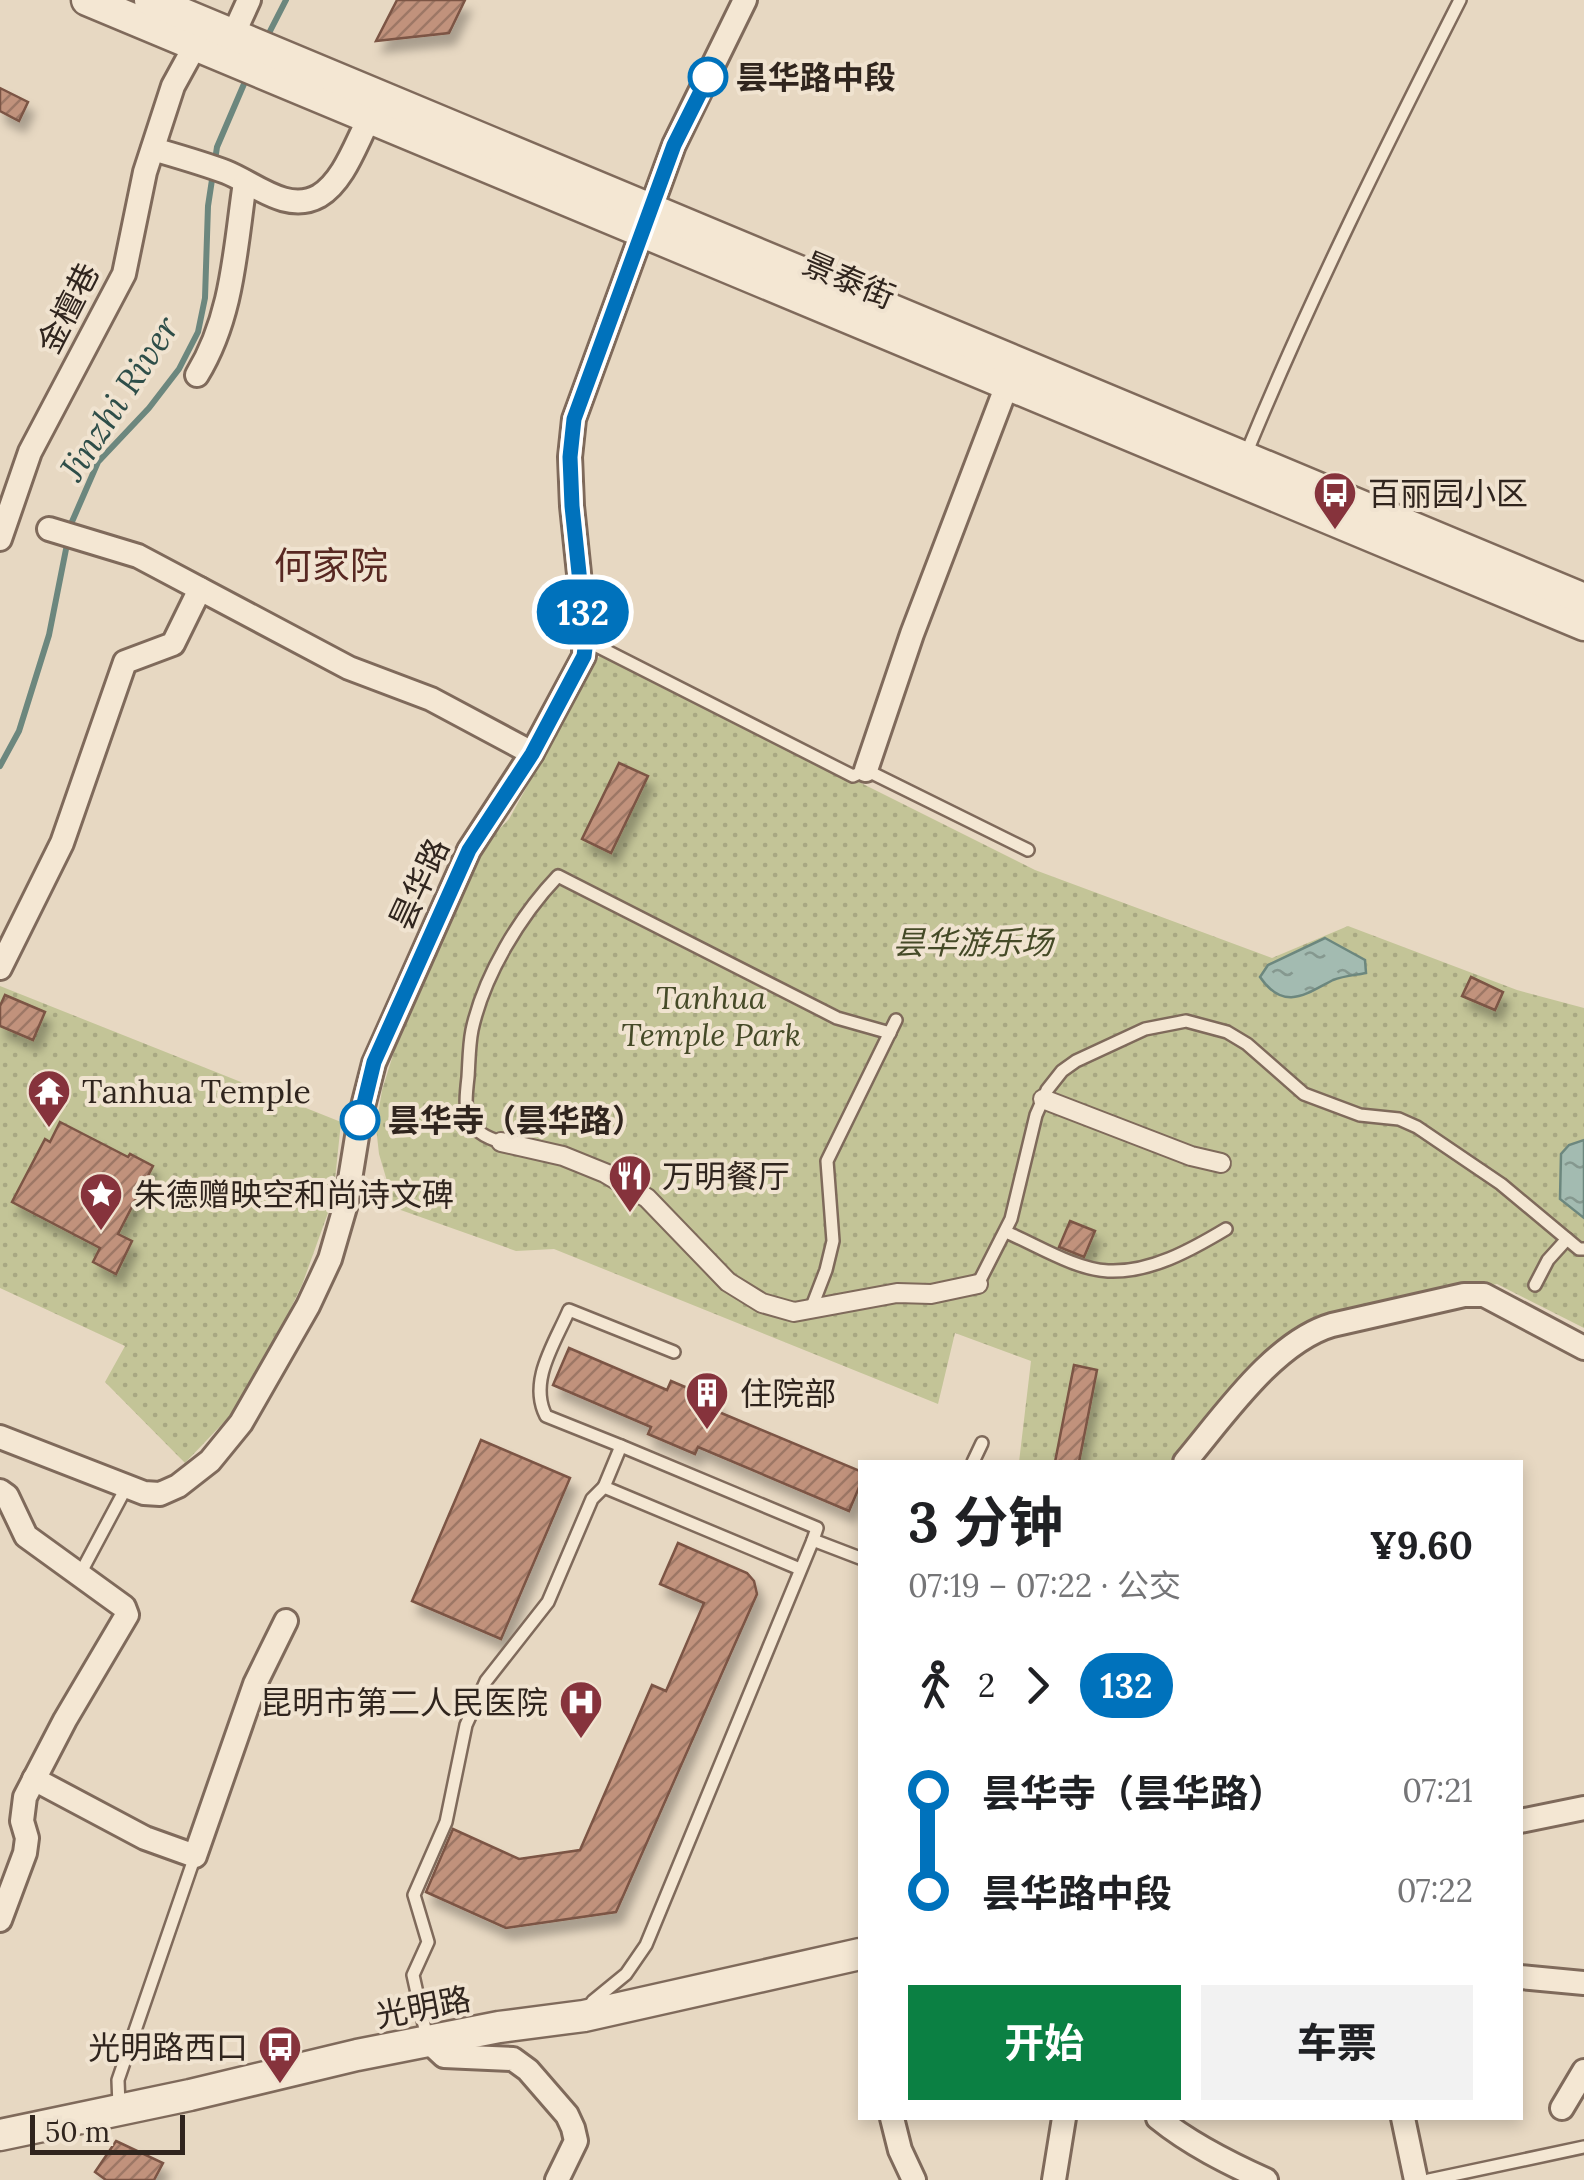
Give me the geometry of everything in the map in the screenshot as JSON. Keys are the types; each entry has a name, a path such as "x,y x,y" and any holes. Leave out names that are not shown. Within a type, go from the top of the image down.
{"street":[{"name":"景泰街","path":"88,0 190,41 236,45"},
{"name":"景泰街","path":"150,0 290,72 1240,470 1584,625"},
{"path":"236,45 249,0"},
{"name":"昙华路","path":"0,1437 144,1493 160,1494 210,1462 241,1423 308,1306 330,1259 346,1204 374,1062 469,850 532,754 577,671 586,640 572,506 570,457 574,419 674,145 745,0"},
{"name":"金檀巷","path":"0,539 30,452 124,274 152,149 190,41"},
{"name":"金檀巷","path":"0,501 21,440 110,273 134,161 165,77 190,41"},
{"name":"景泰街","path":"290,72 368,118 647,221 1008,384 1584,599"},
{"path":"152,149 204,164 262,192 294,201 318,196 340,176 368,118"},
{"path":"197,374 214,346 225,316 239,179"},
{"path":"866,770 912,634 1008,384"},
{"path":"49,529 138,556 348,668 430,699 532,754"},
{"path":"0,968 62,843 126,662 173,644 200,589"},
{"path":"1043,1099 1191,1156 1221,1163"},
{"path":"502,1142 563,1156 605,1173 647,1198 728,1282 762,1303 794,1312 897,1293 931,1294 978,1284"},
{"path":"1187,1460 1270,1365 1313,1331 1464,1295 1484,1295 1584,1348"},
{"path":"0,1492 7,1496 26,1536 124,1607 127,1614 25,1797 24,1854 0,1920"},
{"path":"34,1780 145,1838 195,1856 255,1684 286,1621"},
{"path":"1523,1820 1584,1808"},
{"name":"光明路","path":"0,2135 428,2041 584,2016 858,1954"},
{"path":"1523,1977 1584,1983"},
{"path":"428,2041 444,2056 513,2059 528,2070 574,2128 576,2142 558,2180"},
{"path":"1562,2108 1584,2072"},
{"path":"892,2120 900,2150 914,2180"},
{"path":"1054,2180 1064,2120"},
{"path":"1160,2120 1232,2165 1266,2180"},
{"path":"1403,2120 1416,2180"}],"lane":[{"path":"1240,470 1291,345 1346,227 1460,0"},
{"path":"586,640 853,776 866,770 1028,850"},
{"path":"502,1142 484,1137 473,1128 464,1110 472,1030 490,979 534,901 558,876 837,1018 890,1033"},
{"path":"811,1309 833,1241 827,1161 896,1020"},
{"path":"978,1284 1006,1232 1043,1099 1062,1071 1145,1029 1186,1021 1204,1024 1247,1044 1304,1094 1360,1114 1399,1119 1416,1127 1500,1184 1584,1249"},
{"path":"1006,1232 1081,1264 1109,1271 1169,1258 1226,1230"},
{"path":"1535,1286 1548,1260 1567,1239"},
{"path":"584,2016 593,2001 626,1974 646,1945 817,1528 546,1416 538,1400 540,1377 570,1310 674,1352"},
{"path":"974,1460 982,1443"},
{"path":"428,2041 413,1974 428,1942 414,1895 446,1822 466,1725 486,1681 548,1602 592,1499 604,1487 620,1446"},
{"path":"79,1576 127,1486"},
{"path":"604,1487 800,1568"},
{"path":"813,1540 858,1557"},
{"path":"120,2110 118,2080 195,1856"},
{"path":"1428,2180 1584,2147"}],"green space":[{"name":"Tanhua Temple Park","path":"601,653 1035,870 1272,958 1348,926 1517,990 1584,1008 1584,1328 1497,1284 1296,1328 1171,1460 1019,1460 1031,1361 955,1333 938,1404 554,1249 516,1251 395,1208 379,1154 376,1127 382,1090 403,1023 482,847 509,819"},
{"path":"0,986 341,1122 333,1199 302,1285 247,1398 185,1463 105,1382 125,1346 0,1288"}],"water":[{"path":"1325,938 1365,960 1366,973 1337,979 1295,997 1278,994 1260,977 1268,965"},
{"path":"1584,1140 1584,1218 1560,1199 1561,1154 1569,1145"}],"building":[{"path":"397,0 465,0 449,33 376,41"},
{"path":"0,88 28,102 19,121 0,111"},
{"path":"619,763 648,776 611,853 582,839"},
{"path":"1471,977 1503,992 1495,1010 1462,996"},
{"path":"5,995 45,1012 33,1040 0,1026 0,1006"},
{"path":"60,1122 153,1166 118,1234 132,1241 116,1274 93,1262 100,1248 12,1202 45,1139 50,1142"},
{"path":"1070,1221 1095,1231 1084,1257 1059,1247"},
{"name":"住院部","path":"569,1348 667,1390 671,1381 718,1401 714,1410 858,1470 858,1490 849,1511 698,1447 695,1454 648,1434 651,1427 553,1385"},
{"path":"1074,1365 1097,1370 1079,1460 1055,1460"},
{"path":"481,1440 570,1478 501,1639 412,1601"},
{"path":"678,1543 747,1573 757,1594 616,1912 506,1928 426,1892 453,1829 519,1859 580,1850 652,1685 666,1691 704,1603 660,1584"},
{"path":"116,2141 163,2163 154,2180 106,2180 95,2172"}],"waterway":[{"name":"Jinzhi River","path":"266,39 286,0"},
{"name":"Jinzhi River","path":"0,766 19,731 49,635 71,524 98,462 149,408 179,369 198,332 205,298 208,206 217,147 247,77"}],"bus line":[{"name":"132","path":"360,1120 374,1062 469,850 532,754 584,656 586,640 570,481 574,419 674,145 708,77"}],"place":[{"name":"昙华路中段","path":"708,77"},
{"name":"百丽园小区","path":"1335,531"},
{"name":"昙华寺（昙华路）","path":"360,1120"},
{"name":"Tanhua Temple","path":"49,1129"},
{"name":"万明餐厅","path":"630,1214"},
{"name":"朱德赠映空和尚诗文碑","path":"101,1232"},
{"name":"住院部","path":"707,1431"},
{"name":"昆明市第二人民医院","path":"581,1740"},
{"name":"光明路西口","path":"280,2085"}],"district":[{"name":"何家院","path":"331,565"}],"park label":[{"name":"昙华游乐场","path":"973,942"}]}
